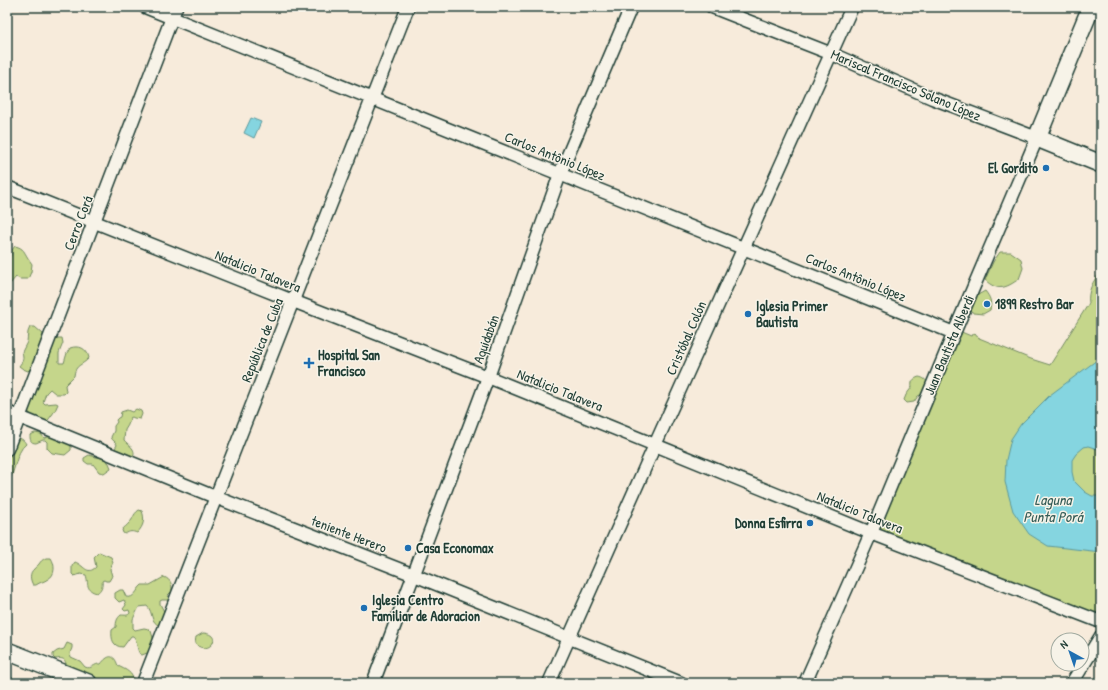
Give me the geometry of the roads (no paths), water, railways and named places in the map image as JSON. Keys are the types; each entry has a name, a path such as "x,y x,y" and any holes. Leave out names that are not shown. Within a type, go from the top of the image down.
{"street":[{"name":"Carlos Antônio López","path":"144,7 174,12 373,99 954,332"},
{"name":"República de Cuba","path":"143,683 408,7"},
{"name":"Aquidabán","path":"373,683 488,378 560,174 631,7"},
{"name":"Mariscal Francisco Solano López","path":"712,7 832,54 932,98 1101,164"},
{"name":"Cristóbal Colón","path":"549,683 654,445 852,7"},
{"name":"Juan Bautista Alberdi","path":"805,683 871,533 1091,7"},
{"name":"Cerro Corá","path":"7,449 174,12"},
{"name":"Natalicio Talavera","path":"7,187 488,378 871,533 1101,622"},
{"name":"teniente Herero","path":"7,412 215,497 414,575 681,683"},
{"path":"1072,683 1101,636"},
{"path":"7,651 88,683"}],"water":[{"path":"251,118 261,122 254,138 244,133"},
{"name":"Laguna Punta Porá","path":"1101,357 1101,450 1088,446 1084,447 1072,460 1072,472 1074,481 1085,492 1092,496 1101,496 1101,552 1048,546 1029,534 1013,511 1005,482 1006,460 1011,439 1021,424 1050,395"}],"place":[{"name":"El Gordito","path":"1046,168"},
{"name":"1899 Restro Bar","path":"987,304"},
{"name":"Iglesia Primer Bautista","path":"748,314"},
{"name":"Hospital San Francisco","path":"309,363"},
{"name":"Donna Esfirra","path":"810,523"},
{"name":"Casa Economax","path":"408,548"},
{"name":"Iglesia Centro Familiar de Adoracion","path":"364,608"}]}
